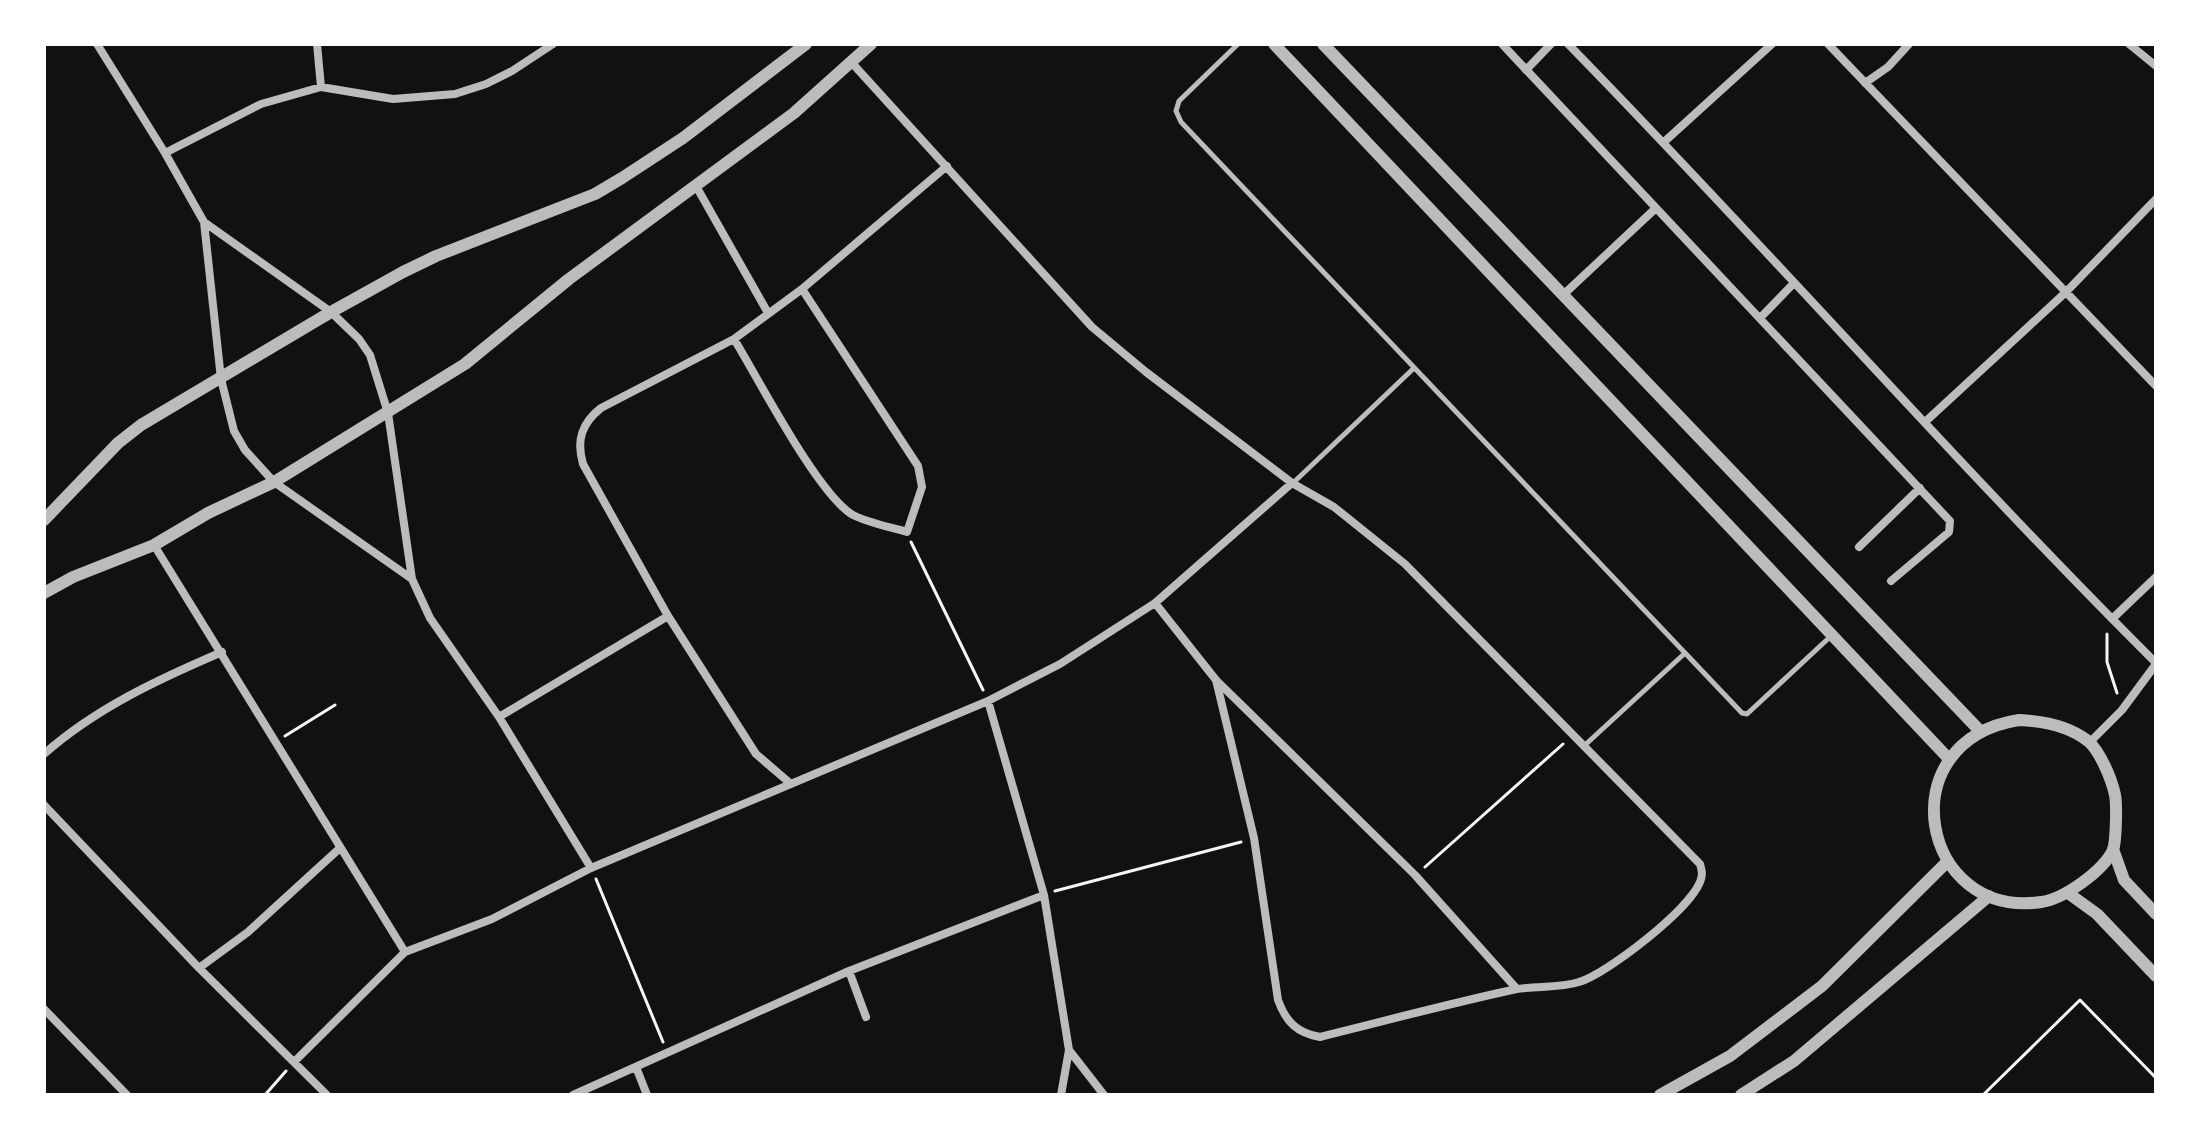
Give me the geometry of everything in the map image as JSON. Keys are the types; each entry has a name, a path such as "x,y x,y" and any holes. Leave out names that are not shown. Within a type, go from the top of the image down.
{"street":[{"path":"97,44 204,222 221,379 234,431 245,450 274,482 412,579"},
{"path":"317,44 321,87"},
{"path":"532,44 538,54"},
{"path":"165,153 261,104 321,87 393,99 455,94 486,84 553,44"},
{"path":"44,520 118,443 141,425 331,312 436,256 595,194 683,138 806,44"},
{"path":"44,593 73,577 154,545 208,513 274,482 465,364 569,279 794,113 871,44"},
{"path":"1274,44 1949,759"},
{"path":"1323,44 1980,731"},
{"path":"1502,44 1950,521 1949,532 1891,581"},
{"path":"1526,70 1551,44"},
{"path":"1568,44 2156,663 2122,710 2090,742"},
{"path":"1664,142 1772,44"},
{"path":"1828,44 2156,386"},
{"path":"1865,83 1888,67 1909,44"},
{"path":"2129,44 2156,66"},
{"path":"852,63 1092,327 1292,483 1334,507 1405,564 1700,864 1703,874 1700,884 1682,909 1601,973 1568,985 1516,988 1320,1037 1298,1031 1288,1021 1278,1000 1254,838 1216,680"},
{"path":"791,784 756,754 668,616 583,464 579,452 583,427 601,408 734,339 802,289 947,166"},
{"path":"696,186 768,313"},
{"path":"1925,422 2066,292 2156,199"},
{"path":"1563,295 1656,208"},
{"path":"204,222 331,312 359,339 370,355 388,413 412,579 430,618 499,717 591,868"},
{"path":"1760,318 1794,283"},
{"path":"734,339 812,469 836,501 854,515 907,532 922,487 918,466 802,289"},
{"path":"294,1062 405,952 492,919 591,868 988,701 1060,664 1155,603 1292,483"},
{"path":"1859,547 1920,488"},
{"path":"154,545 405,952"},
{"path":"2112,619 2156,577"},
{"path":"1155,603 1216,680 1415,875 1516,988"},
{"path":"499,717 668,616"},
{"path":"44,754 114,703 222,652"},
{"path":"988,701 1044,895 1069,1050 1061,1095"},
{"path":"2113,849 2086,880 2068,893 2042,902 2015,903 1989,896 1965,882 1948,861 1936,836 1933,810 1937,783 1949,759 1963,743 1980,731 2009,721 2040,721 2090,742 2102,762 2115,796 2113,849 2124,880 2156,914"},
{"path":"45,808 327,1095"},
{"path":"199,968 248,932 340,848"},
{"path":"1660,1095 1730,1056 1822,986 1948,861"},
{"path":"2068,893 2097,914 2156,976"},
{"path":"573,1095 849,971 1044,895"},
{"path":"1741,1095 1794,1061 1989,896"},
{"path":"849,971 866,1017"},
{"path":"44,1009 127,1095"},
{"path":"1069,1050 1104,1095"},
{"path":"636,1067 647,1095"}],"lane":[{"path":"1238,44 1179,101 1176,111 1181,122 1744,715 1832,635"},
{"path":"1292,483 1414,368"},
{"path":"1585,745 1685,653"}],"path":[{"path":"907,532 988,701"},
{"path":"2112,619 2107,635 2107,662 2122,710"},
{"path":"275,742 335,705"},
{"path":"1415,875 1574,734"},
{"path":"1044,895 1254,838"},
{"path":"591,868 668,1053"},
{"path":"1983,1095 2080,1000 2156,1078"},
{"path":"265,1095 294,1062"}]}
